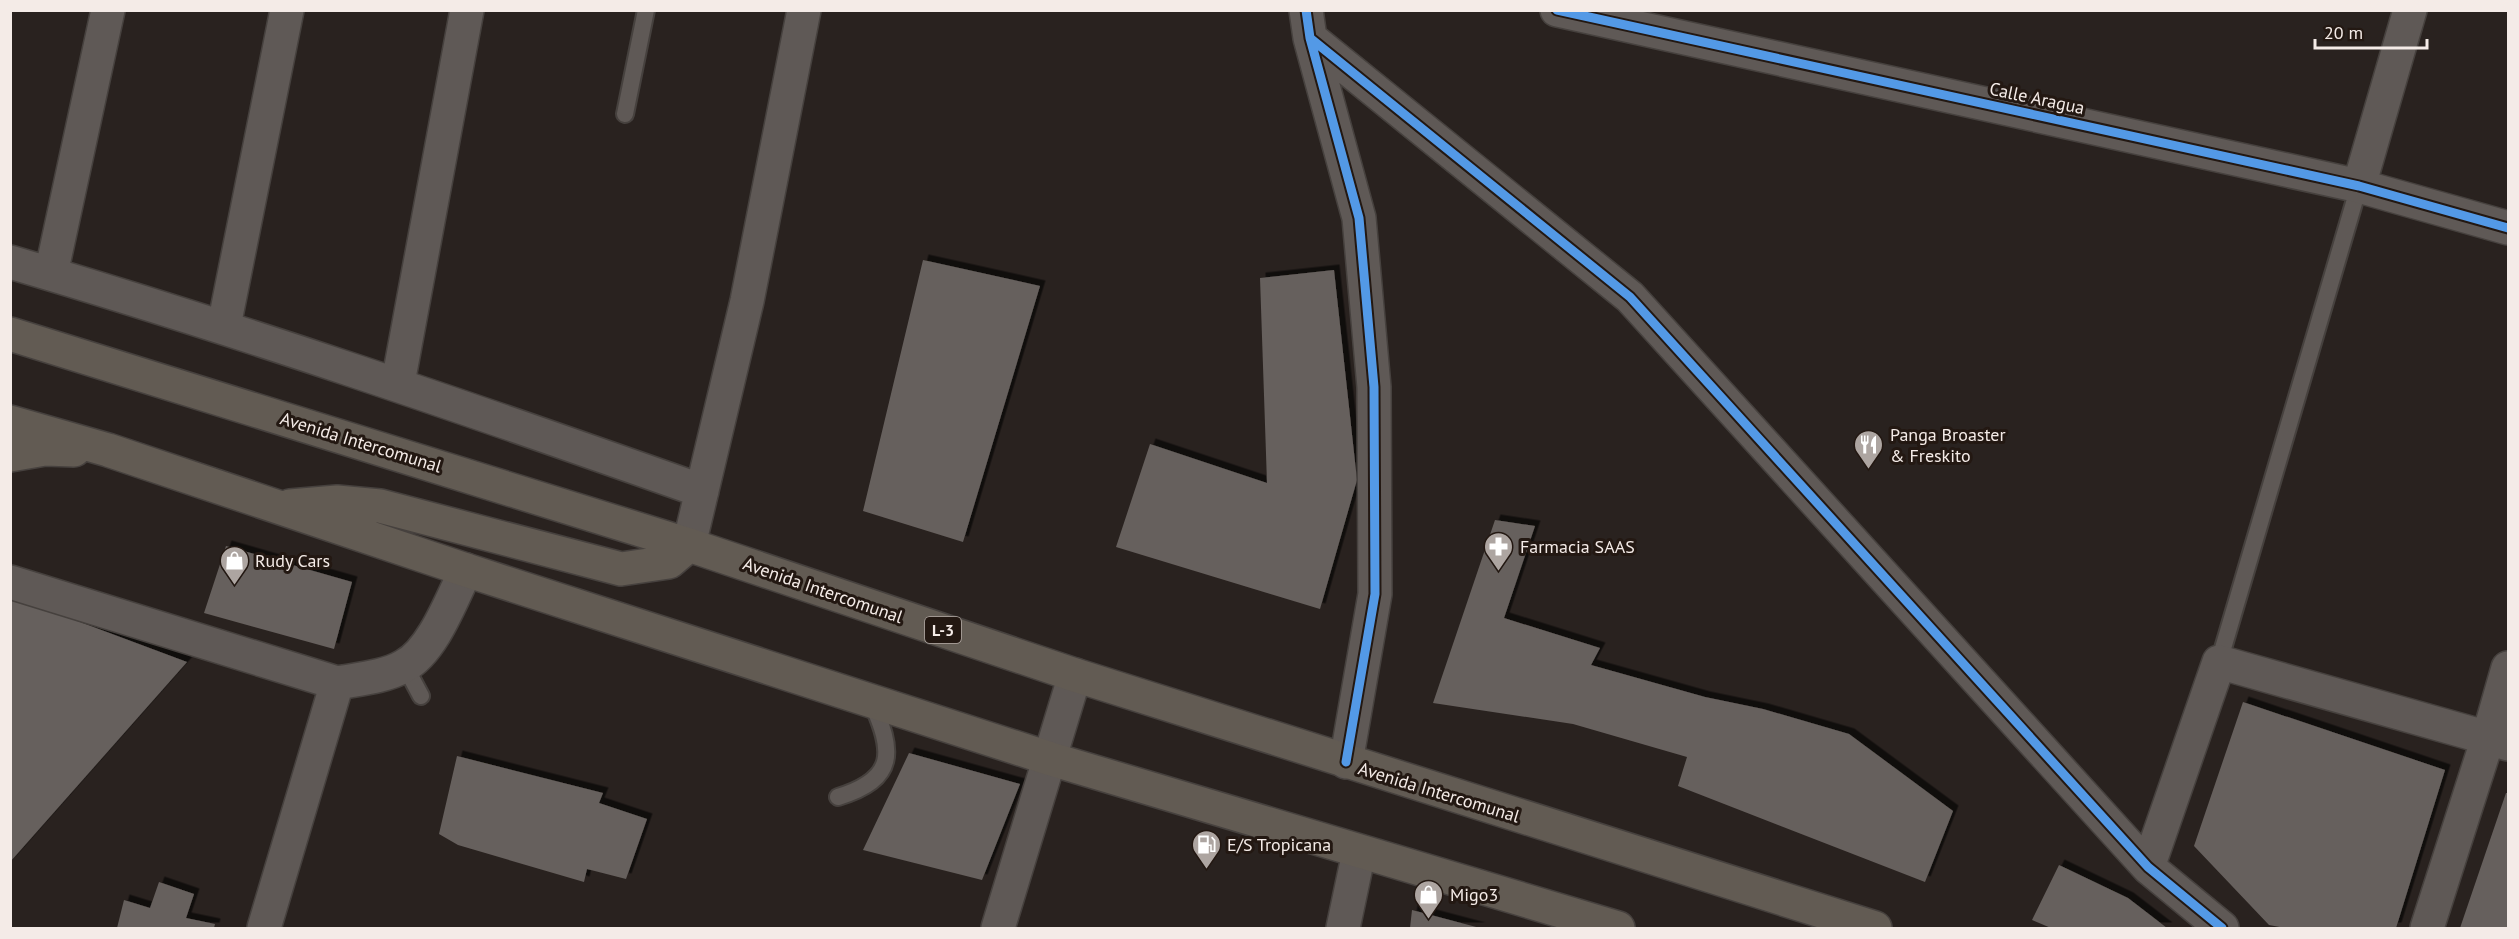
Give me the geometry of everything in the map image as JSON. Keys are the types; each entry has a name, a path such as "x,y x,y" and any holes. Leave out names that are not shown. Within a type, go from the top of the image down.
{"main road":[{"name":"Avenida Intercomunal","path":"10,334 689,545 1075,675 1875,928"},
{"path":"10,422 108,450 466,570 1051,759 1618,928"},
{"path":"10,454 45,449 108,450"},
{"path":"279,507 337,502 380,506 621,569 669,562 689,545"}],"street":[{"path":"51,274 108,10"},
{"path":"224,326 287,10"},
{"path":"398,383 467,10"},
{"path":"689,545 747,301 804,10"},
{"name":"Calle Aragua","path":"1557,10 2359,186 2508,228"},
{"path":"2359,186 2410,10"},
{"path":"1308,24 1359,218 1374,387 1375,594 1347,762"},
{"path":"1308,24 1630,297 2148,867 2222,928"},
{"path":"10,262 224,326 398,383 702,491"},
{"path":"10,582 337,683 378,675 405,666 424,647 466,570"},
{"path":"2148,867 2219,662 2498,741"},
{"path":"2427,928 2498,741 2508,668"},
{"path":"998,928 1075,675"},
{"path":"264,928 337,683"},
{"path":"1343,928 1359,852"}],"lane":[{"path":"625,114 646,10"},
{"path":"2219,662 2359,186"},
{"path":"405,666 421,696"},
{"path":"838,797 859,790 875,781 884,768 888,752 884,731 870,700"}],"building":[{"path":"923,260 1040,286 963,542 863,511"},
{"path":"1334,270 1357,480 1320,609 1116,547 1150,444 1267,483 1260,278"},
{"path":"1495,520 1535,526 1504,618 1600,648 1591,665 1705,697 1763,709 1849,734 1953,811 1925,882 1678,786 1687,757 1573,724 1433,703"},
{"path":"226,546 352,582 334,649 204,613"},
{"path":"10,600 72,619 187,662 10,862"},
{"path":"2243,702 2445,770 2396,928 2285,928 2269,925 2194,846"},
{"path":"909,753 1020,784 982,880 863,850"},
{"path":"457,756 603,793 599,803 647,819 626,879 587,869 584,882 458,845 439,834"},
{"path":"2506,793 2508,793 2508,928 2460,928"},
{"path":"2059,865 2128,898 2167,928 2051,928 2032,920"},
{"path":"159,882 194,894 186,918 215,924 214,928 117,928 124,900 150,908"},
{"name":"Migo3","path":"1412,910 1480,928 1410,928"}],"cycle path":[{"path":"1306,10 1310,38 1630,297 2148,867 2222,928"},
{"path":"1557,10 2359,186 2508,228"},
{"path":"1310,38 1359,218 1374,387 1375,594 1346,762"}],"place":[{"name":"Panga Broaster & Freskito","path":"1869,470"},
{"name":"Farmacia SAAS","path":"1499,572"},
{"name":"Rudy Cars","path":"234,586"},
{"name":"E/S Tropicana","path":"1206,870"},
{"name":"Migo3","path":"1429,920"}]}
